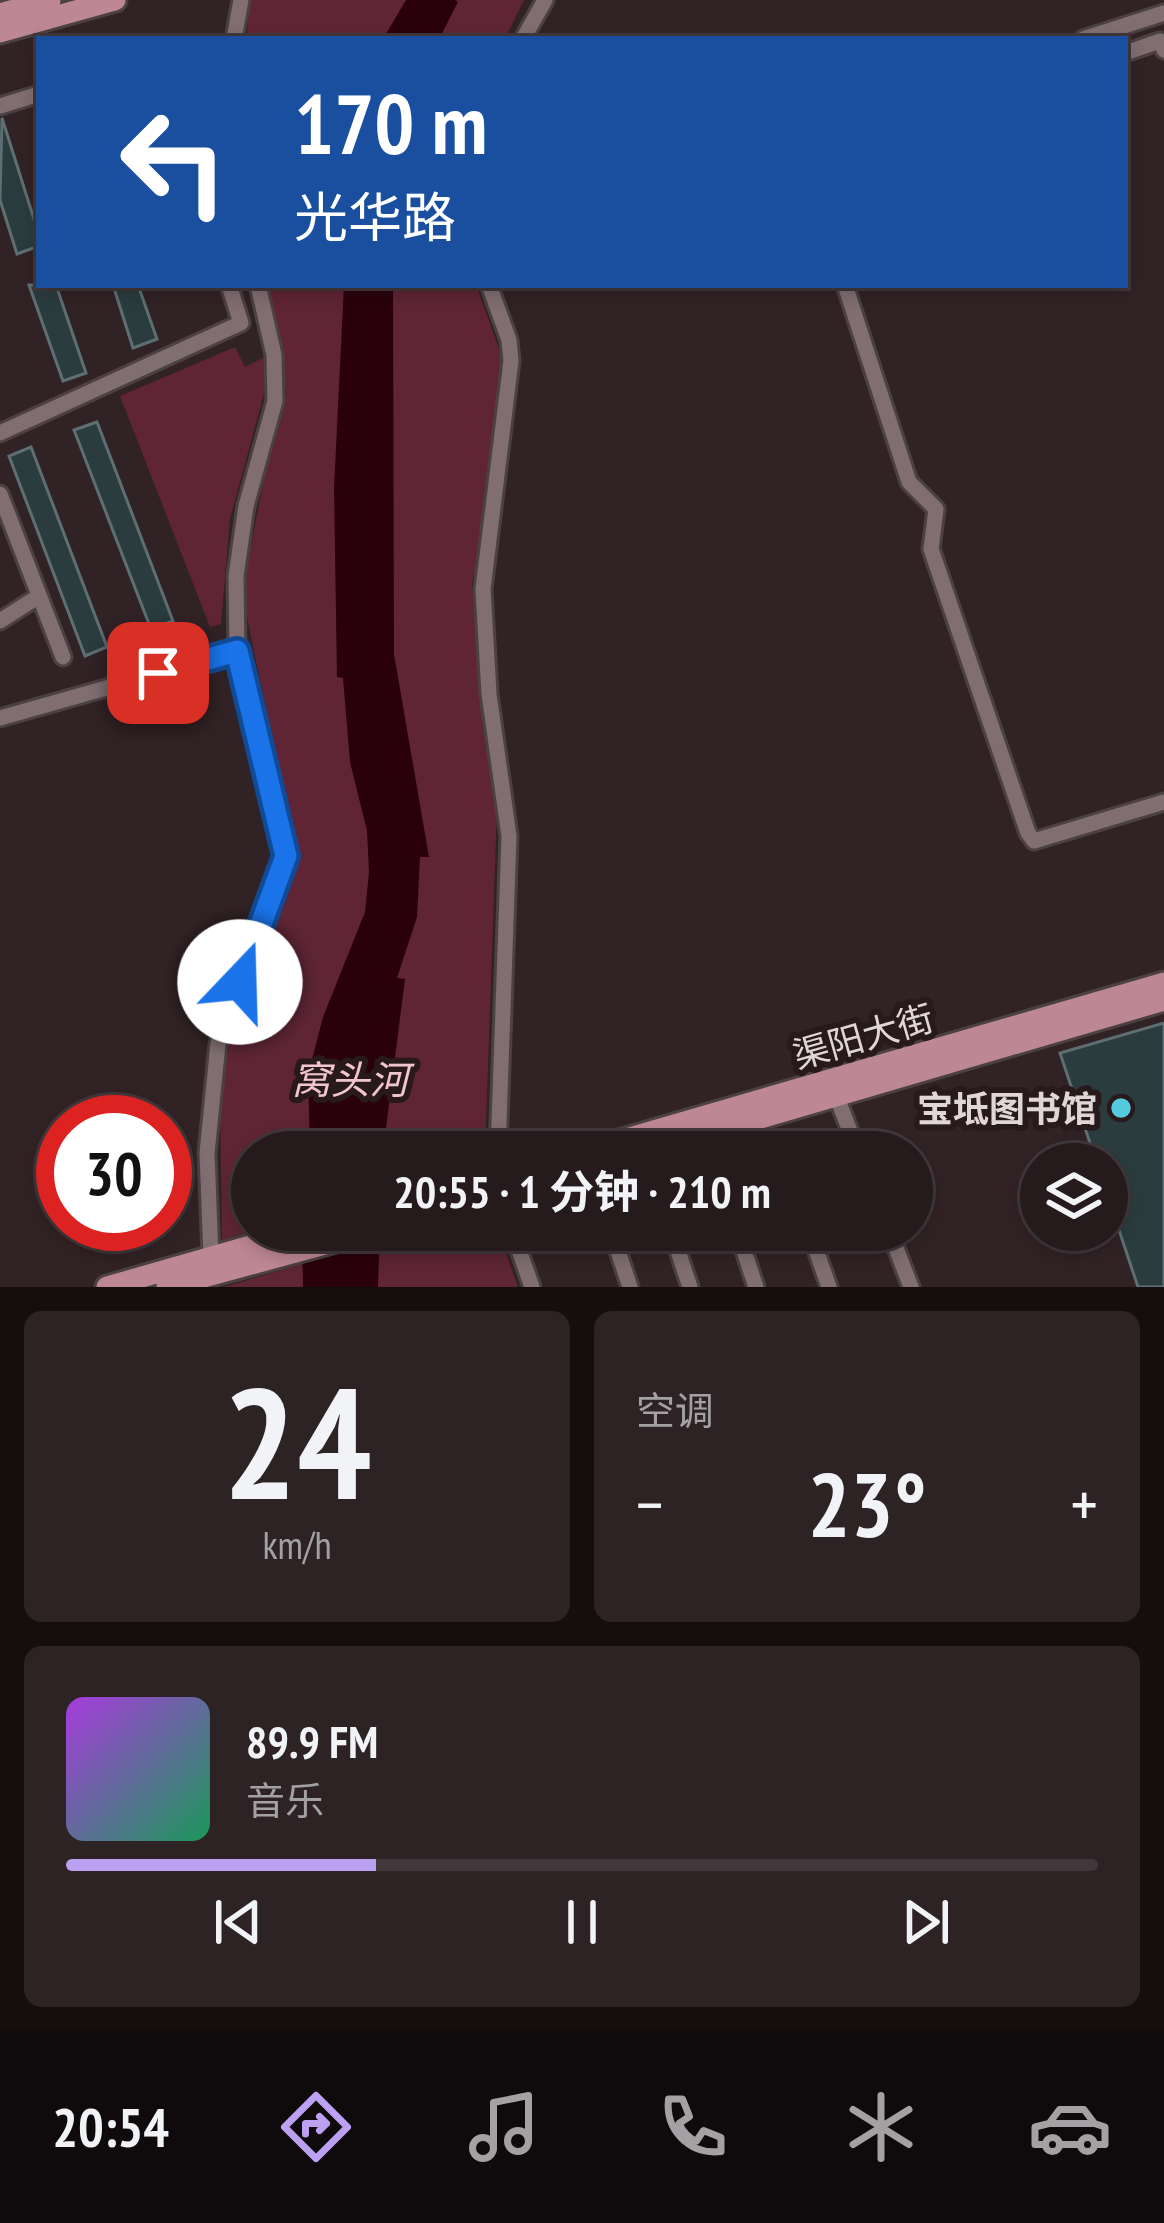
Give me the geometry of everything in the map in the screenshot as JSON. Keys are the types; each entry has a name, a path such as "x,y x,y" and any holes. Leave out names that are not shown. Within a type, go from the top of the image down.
{"main road":[{"path":"0,14 50,0"},
{"path":"0,32 116,0"},
{"name":"渠阳大街","path":"652,1131 1164,982"},
{"name":"渠阳大街","path":"716,1131 1164,1000"},
{"path":"166,1287 265,1251"},
{"path":"107,1287 207,1273"}],"street":[{"path":"235,36 241,0"},
{"path":"525,36 545,0"},
{"path":"1092,36 1164,13"},
{"path":"1128,52 1160,41 1164,50"},
{"path":"0,106 36,95"},
{"path":"0,433 241,322 230,288"},
{"path":"207,1273 207,1153 218,1044 286,856 237,651 236,576 245,506 275,401 274,355 258,288"},
{"path":"491,288 509,340 511,362 483,590 489,694 509,836 499,1131"},
{"path":"846,288 909,482 936,509 931,549 1028,833 1034,842 1164,802"},
{"path":"0,494 63,657"},
{"path":"0,621 39,596"},
{"path":"0,718 237,651"},
{"path":"836,1095 850,1131"},
{"path":"743,1123 745,1131"},
{"path":"519,1251 532,1287"},
{"path":"618,1251 631,1287"},
{"path":"678,1251 690,1287"},
{"path":"744,1251 756,1287"},
{"path":"816,1251 829,1287"},
{"path":"897,1251 910,1287"}],"shaded area":[{"path":"249,0 524,0 506,36 247,36"},
{"path":"266,288 477,288 503,360 489,499 472,584 484,733 497,808 486,1131 231,1131 231,1237 222,1240 220,1105 231,1033 254,966 286,902 295,853 242,592 286,392"},
{"path":"235,347 245,367 269,355 264,394 230,519 221,624 210,627 120,396"},
{"path":"346,1251 505,1251 518,1287 224,1287"}],"water":[{"path":"406,0 458,2 441,36 385,36"},
{"name":"窝头河","path":"344,288 393,288 394,654 429,857 420,857 417,917 397,978 405,979 386,1131 309,1131 308,1075 323,1017 365,912 369,872 367,831 350,762 343,678 337,677 334,488"},
{"path":"302,1251 379,1251 378,1287 303,1287"}],"building":[{"path":"2,118 36,226 36,247 17,254 0,200"},
{"path":"29,285 57,288 86,373 63,381"},
{"path":"114,288 139,288 157,339 133,348"},
{"path":"97,422 173,621 151,629 74,430"},
{"path":"31,447 107,647 85,656 9,456"},
{"name":"宝坻图书馆","path":"1164,1023 1164,1287 1138,1287 1126,1251 1128,1143 1090,1143 1060,1053"}],"place":[{"name":"宝坻图书馆","path":"1121,1108"}],"route":[{"path":"158,673 237,651 286,856 240,982"}]}
